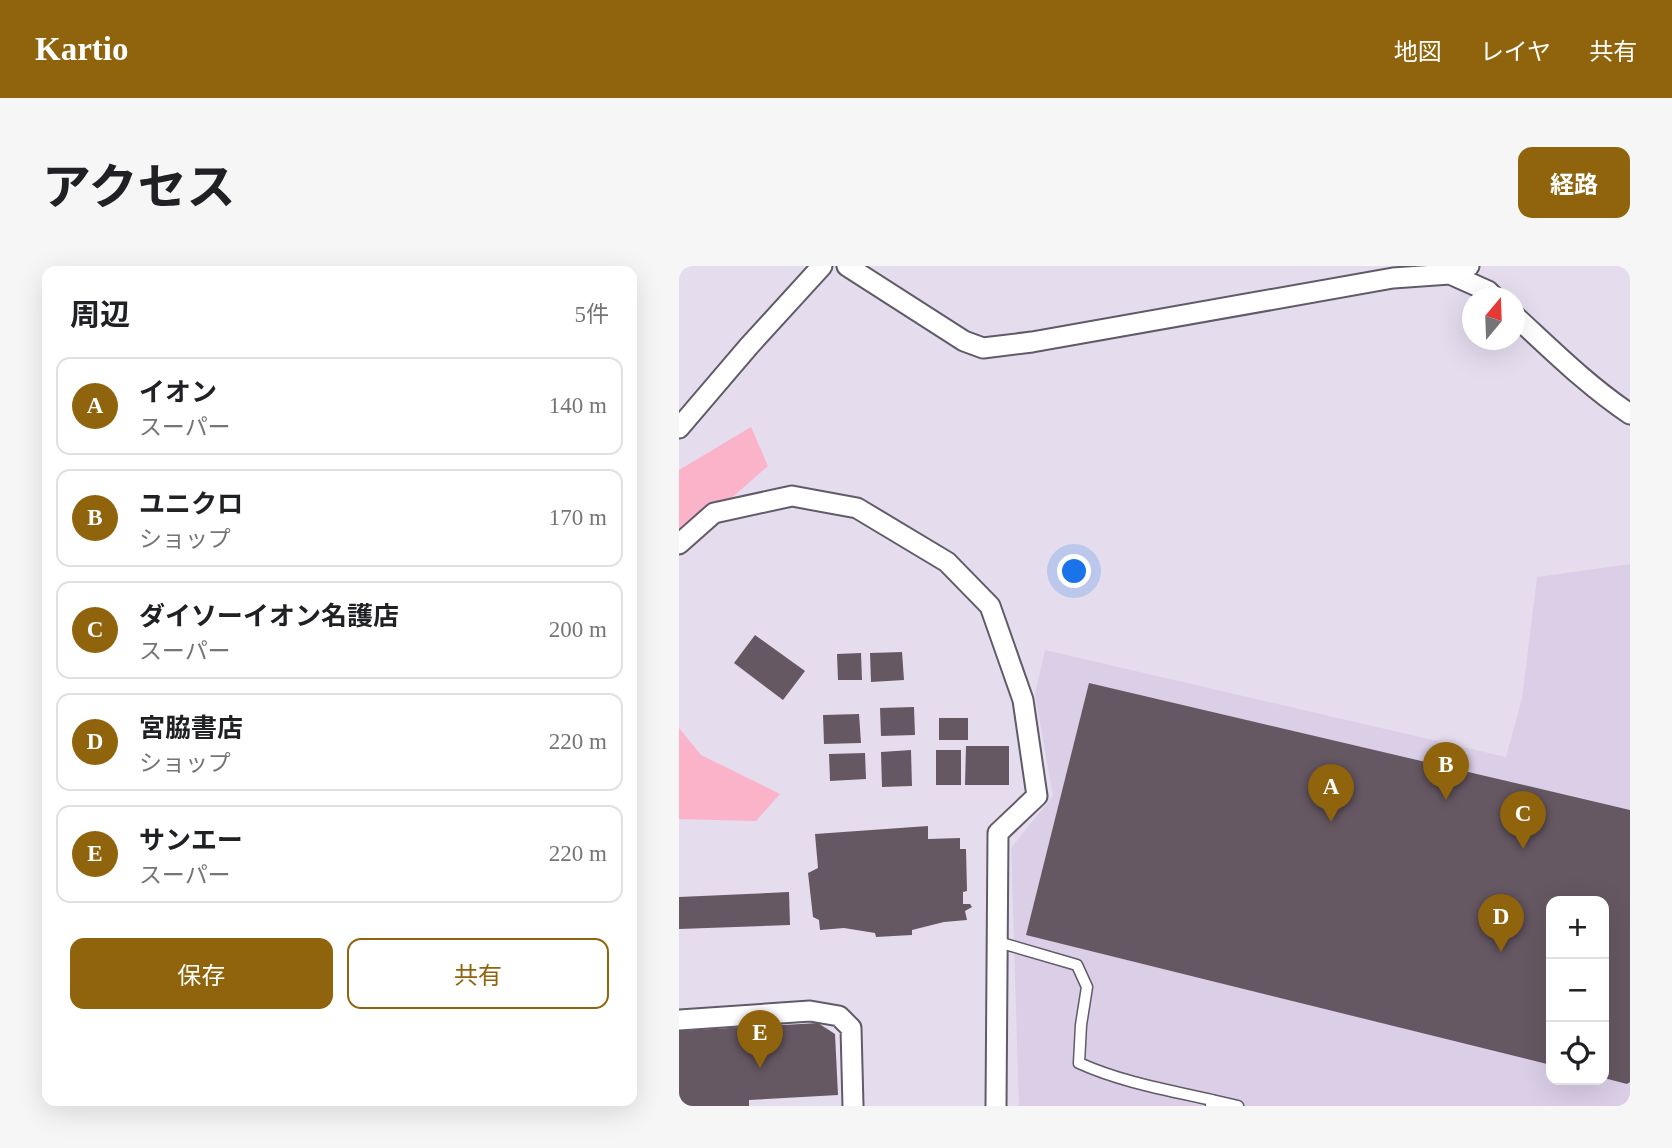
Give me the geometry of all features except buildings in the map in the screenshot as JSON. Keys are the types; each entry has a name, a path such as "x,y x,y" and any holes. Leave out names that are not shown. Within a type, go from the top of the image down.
{"street":[{"path":"679,428 822,266"},
{"path":"847,266 964,341 983,348 1046,340 1393,278 1450,274 1469,266"},
{"path":"1450,274 1479,287"},
{"path":"1525,326 1590,384 1630,414"},
{"path":"679,544 714,513 792,496 857,508 947,562 990,606 1023,700 1037,796 998,834 996,1106"},
{"path":"679,1020 810,1011 839,1016 851,1028 853,1106"}],"lane":[{"path":"998,942 1077,965 1087,987 1079,1063 1100,1073 1147,1086 1212,1103 1238,1106"}],"shaded area":[{"path":"751,427 768,466 679,544 679,470"},
{"path":"1630,564 1630,1106 1019,1106 1011,848 1053,796 1035,694 1045,650 1506,757 1522,698 1537,577"},
{"path":"679,728 701,755 780,794 756,821 679,819"}],"place":[{"name":"ユニクロ","path":"1446,800"},
{"name":"イオン","path":"1331,822"},
{"name":"ダイソーイオン名護店","path":"1523,849"},
{"name":"宮脇書店","path":"1501,952"},
{"name":"サンエー","path":"760,1068"}]}
